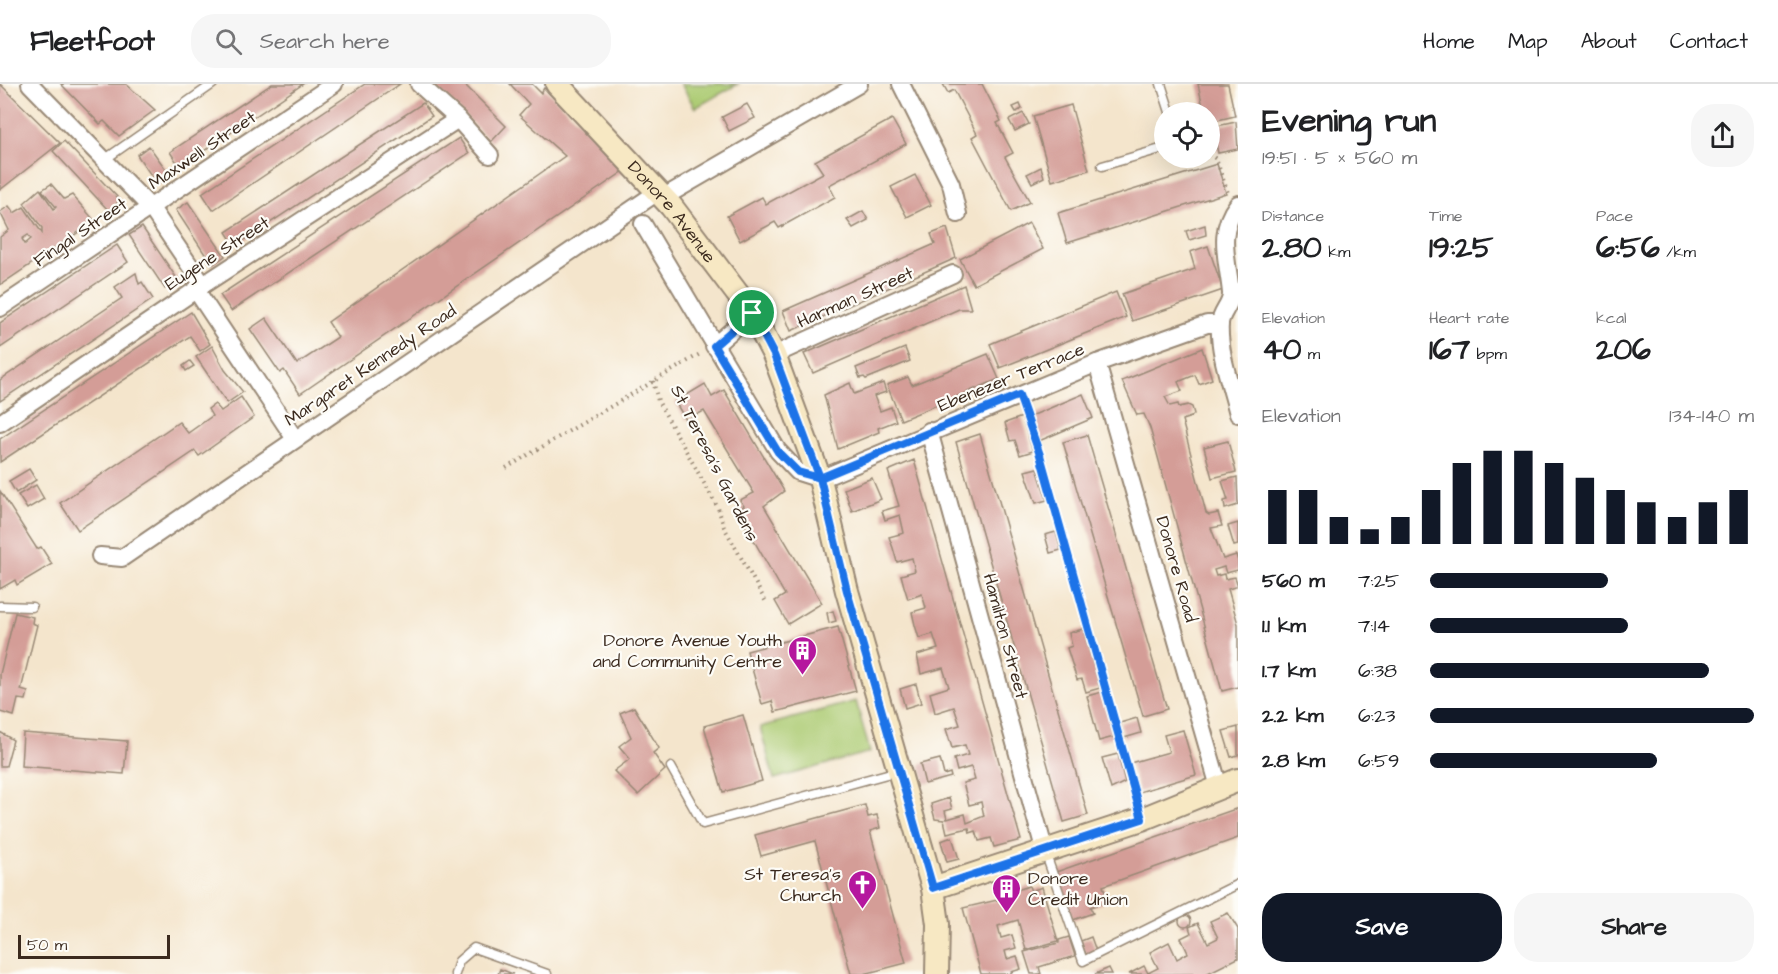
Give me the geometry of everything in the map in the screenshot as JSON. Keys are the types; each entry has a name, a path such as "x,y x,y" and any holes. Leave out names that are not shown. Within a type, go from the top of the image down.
{"street":[{"path":"30,84 151,208 295,439"},
{"name":"Maxwell Street","path":"151,208 334,84"},
{"path":"419,84 458,119 489,155"},
{"name":"Donore Avenue","path":"557,84 662,194 752,313 774,355 820,478 847,591 933,888 938,924 937,974"},
{"name":"Margaret Kennedy Road","path":"100,556 122,558 295,439 662,194 859,84"},
{"path":"901,84 951,184 958,214"},
{"name":"Eugene Street","path":"0,423 200,288 458,119"},
{"path":"1238,204 1231,213 1225,231 1223,247 1231,296 1220,324 1223,358 1238,414"},
{"name":"Fingal Street","path":"0,308 151,208"},
{"path":"643,224 778,452 798,472 820,478"},
{"name":"Harman Street","path":"774,355 953,274"},
{"path":"714,346 752,313"},
{"name":"Ebenezer Terrace","path":"820,478 1097,363 1207,324 1220,324"},
{"name":"Donore Road","path":"1097,363 1229,784"},
{"name":"Hamilton Street","path":"929,431 1045,852"},
{"path":"933,888 1142,819 1229,784"}],"lane":[{"path":"104,160 213,84"},
{"path":"1161,84 1167,102"},
{"path":"1102,166 1154,151"},
{"path":"0,606 32,607"},
{"path":"671,767 703,824 898,770"},
{"path":"1045,852 1083,961 1238,884"},
{"path":"454,974 459,961 474,948 547,974"}],"path":[{"path":"1219,168 1229,198 1238,204"},
{"name":"St Teresa's Gardens","path":"714,346 653,381 658,401 718,508 724,527 767,604"},
{"path":"506,468 653,381"},
{"path":"1019,395 1040,455 1142,819"}],"green space":[{"path":"681,84 738,84 695,108"},
{"path":"856,701 870,752 774,779 760,727"}],"building":[{"path":"0,84 60,143 0,190"},
{"path":"61,84 126,84 155,110 119,136 104,121 100,124"},
{"path":"272,84 303,84 180,167 170,152"},
{"path":"365,84 400,84 213,210 202,193"},
{"path":"433,84 464,84 506,126 491,142"},
{"path":"510,84 532,84 541,93 544,88 627,169 300,394 284,370 280,373 250,329 266,318 297,364 338,337 328,322 565,156 519,115 529,104"},
{"path":"943,84 982,84 1001,121 997,123 1013,153 1005,157 1030,202 1011,211 972,137 977,134 954,90 948,93"},
{"path":"1198,84 1228,84 1235,116 1220,119 1220,102 1202,102"},
{"path":"423,103 432,116 235,246 226,232"},
{"path":"747,104 755,118 729,131 722,117"},
{"path":"1020,104 1022,109 1016,112 1013,107"},
{"path":"1071,105 1089,170 1052,181 1033,116"},
{"path":"1023,113 1029,124 1015,131 1009,120"},
{"path":"892,119 906,144 829,185 835,197 779,228 775,222 740,241 727,216 762,197 766,204 823,173 815,161"},
{"path":"1236,122 1238,149 1220,153 1220,125"},
{"path":"459,138 469,153 231,311 220,295"},
{"path":"64,141 120,200 109,211 53,151"},
{"path":"149,146 170,175 157,184 137,155"},
{"path":"1041,167 1044,177 1032,183 1027,174"},
{"path":"1204,168 1218,168 1226,193 1067,243 1058,213"},
{"path":"915,175 931,205 907,217 891,187"},
{"path":"51,184 64,199 72,195 95,221 0,285 0,237 9,230 0,212 9,206 14,213 24,207 42,233 42,228 24,203 40,189 54,209 56,207 42,190","holes":["28,235 31,239 25,244 22,239"]},
{"path":"188,202 225,256 212,265 176,210"},
{"path":"863,211 868,220 853,228 847,220"},
{"path":"1029,223 1043,249 974,285 960,259"},
{"path":"1205,225 1206,235 1189,240 1186,231"},
{"path":"142,227 178,280 165,289 129,235"},
{"path":"947,228 956,258 791,331 783,311 935,244 931,234"},
{"path":"117,245 128,262 0,348 0,323"},
{"path":"1208,246 1223,290 1132,321 1122,294 1195,269 1190,252"},
{"path":"136,273 139,284 142,282 153,299 0,401 0,380 122,298 115,287"},
{"path":"964,285 971,309 959,309 813,373 804,354"},
{"path":"1116,292 1126,317 1000,368 990,344"},
{"path":"191,312 210,344 200,351 190,336 0,462 0,439"},
{"path":"212,346 225,370 243,392 227,403 196,357"},
{"path":"905,348 910,361 866,379 860,378 856,368"},
{"path":"1202,348 1212,379 1199,384 1195,375 1178,382 1182,391 1165,397 1170,406 1178,404 1179,407 1188,405 1192,407 1194,414 1182,420 1206,513 1209,515 1218,513 1222,526 1211,528 1223,559 1236,555 1238,561 1238,570 1226,573 1224,567 1214,570 1216,576 1224,574 1225,579 1235,577 1238,586 1228,589 1238,624 1238,687 1222,691 1150,428 1144,414 1137,415 1122,381"},
{"path":"988,354 999,379 901,420 887,385 908,377 912,385"},
{"path":"190,361 194,366 186,371 183,366"},
{"path":"850,383 854,394 883,383 886,392 874,396 880,411 891,407 896,421 878,428 879,432 838,449 824,395"},
{"path":"705,384 712,397 724,390 784,491 764,506 822,603 788,624 775,601 785,595 737,511 744,506 740,500 754,493 704,411 686,420 675,402"},
{"path":"1083,394 1093,418 1039,441 1029,417"},
{"path":"241,397 254,417 199,456 195,451 78,530 60,503 179,422 188,433 212,416 208,409 215,404 221,411"},
{"path":"1022,417 1033,451 1020,455 1015,440 1010,441 1005,423"},
{"path":"980,434 1088,815 1064,822 956,442"},
{"path":"1087,435 1167,709 1143,716 1063,442"},
{"path":"1228,441 1236,472 1212,478 1204,447"},
{"path":"914,460 1021,840 994,847 991,838 979,841 976,831 970,833 969,828 947,833 944,820 935,819 931,804 949,798 952,809 945,811 947,819 965,814 967,823 984,816 981,802 969,805 963,783 975,780 971,767 957,771 954,759 968,755 965,745 952,748 946,729 960,725 954,707 935,713 930,693 949,687 943,668 921,674 917,655 938,649 933,634 919,638 912,612 926,608 922,594 908,599 901,575 915,571 912,558 897,562 889,537 904,533 900,515 885,520 882,511 899,506 888,471"},
{"path":"1037,468 1047,500 1036,503 1025,471"},
{"path":"29,469 36,480 16,493 9,481"},
{"path":"1237,477 1238,505 1225,509 1224,501 1228,500 1222,481"},
{"path":"872,478 881,499 852,511 844,489"},
{"path":"36,485 44,499 27,509 18,495"},
{"path":"0,491 37,549 41,547 52,564 17,585 15,580 0,589"},
{"path":"1238,523 1238,545 1234,546 1228,526"},
{"path":"1056,532 1061,550 1050,553 1045,535"},
{"path":"833,611 836,621 829,623 827,613"},
{"path":"15,613 33,617 32,623 37,625 21,690 28,692 26,700 18,699 14,716 0,712 0,674"},
{"name":"Donore Avenue Youth and Community Centre","path":"838,627 856,691 775,712 772,701 762,704 747,651"},
{"path":"1083,629 1100,688 1086,692 1082,679 1077,680 1067,648 1072,646 1069,633"},
{"path":"916,684 921,703 905,708 900,689"},
{"path":"1102,692 1114,737 1099,741 1087,696"},
{"path":"634,707 659,748 653,753 665,770 638,795 614,771 630,759 619,746 631,737 620,713"},
{"path":"743,715 762,781 723,792 704,726"},
{"path":"1137,718 1141,733 1124,738 1120,723"},
{"path":"1238,727 1238,755 1231,757 1223,731"},
{"path":"1183,730 1196,775 1139,792 1130,763 1169,752 1164,735"},
{"path":"0,732 13,740 6,766 0,766"},
{"path":"23,733 127,741 124,774 21,766"},
{"path":"1118,754 1125,782 1111,789 1102,758"},
{"path":"940,759 944,775 950,773 951,777 925,784 920,764"},
{"name":"St Teresa's Church","path":"865,805 868,817 877,815 880,828 870,831 906,963 864,974 851,974 815,841 761,856 755,835"},
{"path":"1238,808 1238,838 1103,886 1108,901 1090,907 1093,913 1073,920 1056,872"},
{"path":"952,837 959,859 947,862 941,841"},
{"name":"Donore Credit Union","path":"1029,886 1031,891 1042,887 1058,941 1026,950 1018,920 998,926 1001,938 1012,935 1016,948 1005,951 1007,959 1017,956 1021,969 1011,974 981,974 963,908 1006,898 1005,894"},
{"path":"1228,913 1238,929 1238,958 1206,974 1129,974 1144,966 1148,973 1158,968 1150,952 1169,942 1177,959 1188,953 1181,938 1191,933 1189,927 1198,923 1208,943 1218,938 1210,921"},
{"path":"1185,915 1191,921 1185,927 1179,921"},
{"path":"1069,937 1075,956 1039,967 1041,974 1031,974 1024,952 1059,943 1059,940"},
{"path":"1091,937 1096,951 1086,955 1081,941"},
{"path":"1109,968 1112,974 1095,974"},
{"path":"500,969 513,974 498,974"}],"place":[{"name":"Donore Avenue Youth and Community Centre","path":"803,676"},
{"name":"St Teresa's Church","path":"862,910"},
{"name":"Donore Credit Union","path":"1007,914"}],"route":[{"path":"752,313 714,346 778,452 798,472 820,478 847,591 933,888 1142,819 1040,455 1019,395 820,478 774,355 752,313"}]}
